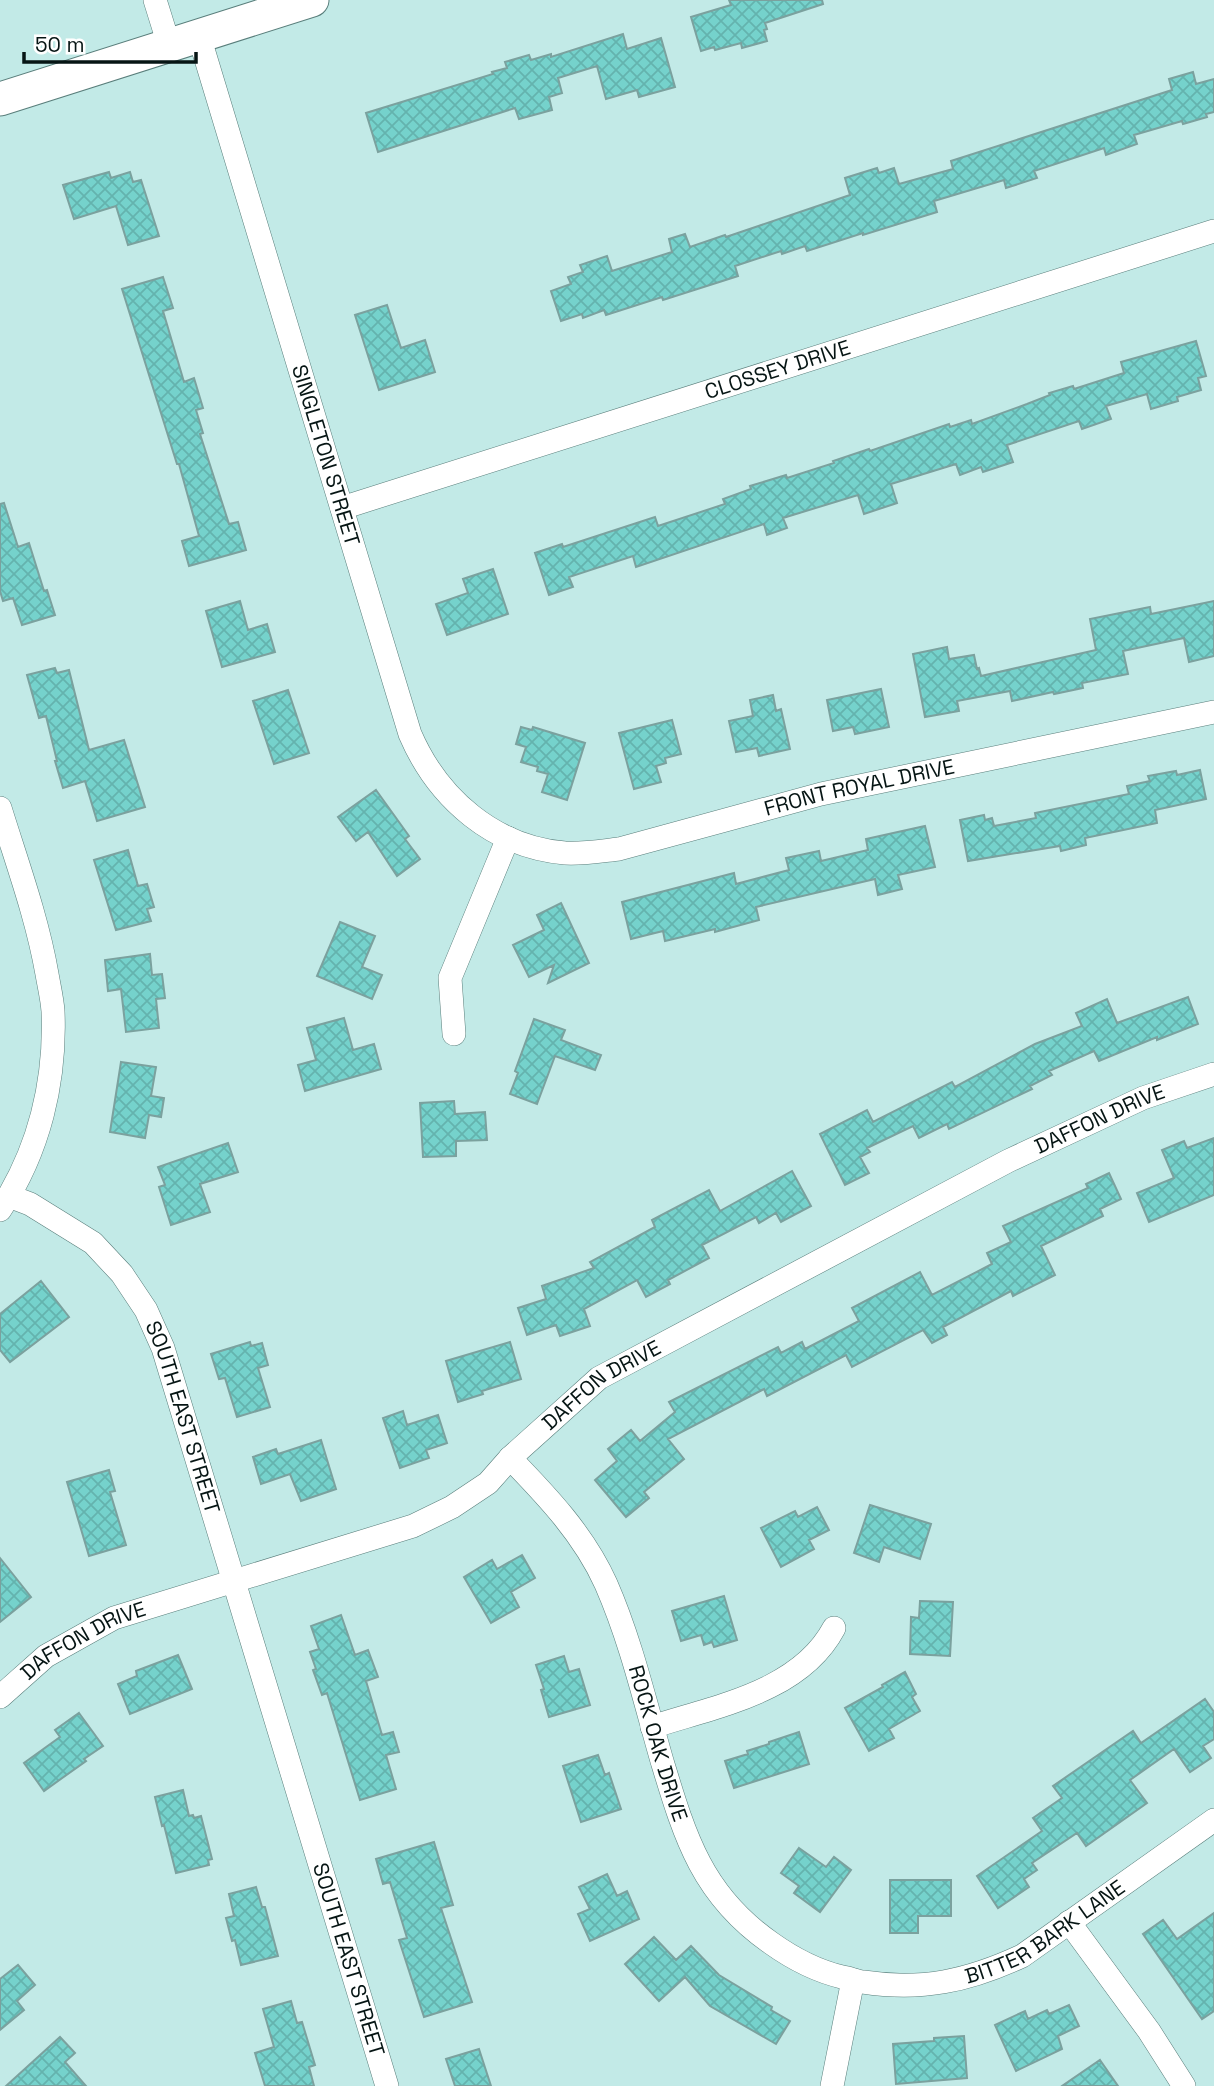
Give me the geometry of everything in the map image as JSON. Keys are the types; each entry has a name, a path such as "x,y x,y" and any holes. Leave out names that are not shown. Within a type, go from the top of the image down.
{"main road":[{"path":"0,99 312,0"}],"street":[{"name":"SINGLETON STREET","path":"155,0 184,41 342,508 406,721 419,755 431,775 453,801 488,828 508,838"},
{"name":"CLOSSEY DRIVE","path":"342,508 1214,231"},
{"name":"FRONT ROYAL DRIVE","path":"508,838 563,853 619,849 821,794 1214,712"},
{"name":"SOUTH EAST STREET","path":"0,808 42,946 53,1009 51,1074 40,1128 5,1203 30,1204 93,1243 122,1274 146,1310 163,1348 387,2086"},
{"path":"454,1034 450,978 508,838"},
{"name":"DAFFON DRIVE","path":"0,1697 46,1656 114,1618 413,1526 452,1507 488,1483 510,1458 599,1378 1008,1161 1143,1098 1214,1073"},
{"name":"ROCK OAK DRIVE","path":"510,1458 558,1508 604,1581 625,1632 687,1839 701,1869 719,1896 750,1928 783,1952 821,1970 853,1980"},
{"path":"652,1727 768,1689 801,1668 825,1645 834,1628"},
{"name":"BITTER BARK LANE","path":"853,1980 918,1986 951,1982 993,1970 1022,1955 1214,1820"},
{"path":"1069,1922 1149,2031 1184,2086"},
{"path":"832,2086 853,1980"}],"building":[{"path":"729,0 822,0 823,4 765,23 767,41 742,48 741,43 701,51 691,17 731,5"},
{"path":"623,34 627,49 661,38 675,87 639,97 637,90 606,99 597,66 558,78 562,93 549,97 552,110 519,119 515,108 378,152 366,113 493,74 492,72 507,68 505,62 529,55 531,60 551,54 551,57"},
{"path":"1193,72 1196,84 1214,79 1214,112 1206,114 1207,117 1183,124 1182,121 1134,135 1137,144 1106,155 1104,148 1034,171 1037,178 1006,188 1004,180 934,201 937,212 807,251 805,246 782,254 781,251 735,266 738,276 663,300 662,297 606,315 604,310 583,318 582,314 561,321 551,291 571,284 568,277 583,272 580,265 607,256 612,271 672,252 669,239 685,234 690,247 725,235 726,237 850,195 845,178 877,168 879,173 894,168 899,184 953,169 951,161 1172,90 1169,79"},
{"path":"109,172 111,178 130,172 133,182 141,180 159,236 128,245 116,206 74,219 63,185"},
{"path":"163,277 173,308 163,311 184,382 194,378 203,408 196,410 203,433 200,434 229,524 238,522 246,550 189,566 182,541 199,536 179,464 122,289"},
{"path":"387,305 401,348 425,340 435,372 379,390 355,315"},
{"path":"1196,341 1206,376 1198,378 1201,390 1177,397 1178,401 1151,409 1147,394 1106,406 1111,419 1082,429 1079,421 1007,445 1013,462 983,472 981,467 960,475 956,464 891,484 897,503 864,514 858,495 783,518 787,528 767,535 764,524 636,567 633,556 569,577 573,587 549,595 535,553 562,544 563,547 655,517 658,526 725,504 723,499 751,489 750,486 786,475 787,478 949,424 950,427 971,420 972,424 1050,395 1049,393 1073,386 1074,389 1124,373 1121,362"},
{"path":"4,503 18,547 29,543 44,591 47,590 55,615 22,625 13,598 3,601 0,591 0,504"},
{"path":"493,569 508,614 447,635 436,604 468,593 463,579"},
{"path":"240,601 248,630 267,624 275,652 222,667 206,611"},
{"path":"1214,601 1214,656 1189,662 1184,638 1123,651 1128,674 1082,683 1083,688 1012,701 1010,691 957,701 959,711 925,717 913,654 947,647 949,659 974,655 981,676 1096,650 1090,619 1150,607 1151,614"},
{"path":"55,668 57,673 69,670 89,750 124,740 145,807 97,821 85,781 63,788 46,716 39,718 27,675"},
{"path":"881,689 889,727 855,734 853,727 833,731 827,700"},
{"path":"288,690 309,753 274,764 253,701"},
{"path":"773,695 776,711 781,709 790,749 759,756 757,748 736,752 729,721 753,716 750,700"},
{"path":"672,720 681,754 665,758 666,763 656,766 661,782 634,789 619,733"},
{"path":"521,727 532,730 533,727 585,743 567,800 542,792 548,774 537,771 538,767 521,762 526,747 516,744"},
{"path":"1200,770 1206,799 1155,810 1157,823 1085,838 1086,845 1061,851 1060,846 968,861 960,820 984,815 985,820 992,818 994,826 1036,818 1035,813 1129,794 1127,786 1150,781 1148,776 1176,771 1177,775"},
{"path":"376,790 409,836 405,839 420,859 397,876 368,832 356,841 338,817"},
{"path":"925,826 935,867 898,875 902,889 878,895 875,879 756,907 759,920 715,932 715,929 665,941 663,931 631,939 622,902 734,873 736,884 789,870 786,858 819,851 821,861 868,850 866,839"},
{"path":"128,850 138,886 147,884 154,907 147,909 151,921 116,930 94,860"},
{"path":"561,903 589,963 548,983 554,965 529,977 513,945 544,930 537,915"},
{"path":"340,922 375,936 362,967 382,975 372,999 317,976"},
{"path":"150,954 152,975 162,974 165,998 156,999 159,1028 126,1032 121,989 108,991 105,960"},
{"path":"1188,997 1198,1024 1157,1040 1157,1037 1099,1061 1094,1051 1049,1071 1052,1075 1030,1086 1032,1089 949,1129 947,1124 919,1138 913,1126 867,1148 870,1152 860,1157 869,1173 845,1185 820,1134 867,1110 873,1122 952,1082 955,1087 1035,1044 1082,1026 1076,1013 1107,999 1117,1023"},
{"path":"344,1018 353,1050 374,1044 381,1069 305,1091 298,1065 316,1060 307,1028"},
{"path":"534,1019 565,1030 561,1040 601,1055 595,1070 555,1056 537,1104 510,1094 518,1073 515,1071"},
{"path":"121,1062 156,1067 151,1096 164,1098 161,1117 149,1115 145,1138 110,1132"},
{"path":"454,1101 455,1114 485,1112 487,1140 456,1141 456,1156 423,1157 420,1103"},
{"path":"1214,1138 1214,1195 1149,1222 1137,1193 1174,1178 1162,1150 1184,1141 1187,1148"},
{"path":"228,1143 238,1172 200,1184 210,1212 171,1225 159,1187 165,1185 158,1167"},
{"path":"792,1171 811,1206 781,1222 776,1213 759,1223 756,1217 702,1245 709,1258 668,1280 670,1284 646,1297 637,1280 584,1309 590,1326 560,1336 556,1325 527,1335 518,1308 546,1299 542,1286 594,1268 590,1262 655,1227 652,1220 709,1190 720,1211"},
{"path":"1109,1173 1121,1199 1100,1209 1103,1216 1041,1246 1055,1275 1013,1296 1011,1291 943,1327 947,1335 932,1343 923,1330 852,1367 846,1355 767,1396 764,1389 668,1439 684,1459 644,1492 649,1498 626,1517 595,1480 617,1461 608,1449 631,1430 640,1441 675,1412 669,1402 778,1347 781,1353 802,1342 805,1349 859,1321 852,1308 920,1272 932,1295 992,1264 987,1253 1011,1242 1003,1226 1088,1188 1086,1184"},
{"path":"41,1281 69,1317 10,1362 0,1350 0,1314"},
{"path":"250,1342 251,1346 262,1343 268,1365 258,1368 270,1407 237,1417 225,1378 219,1379 211,1354"},
{"path":"510,1342 521,1379 482,1391 483,1394 458,1402 446,1361"},
{"path":"403,1411 407,1425 438,1415 447,1443 426,1450 429,1458 400,1468 383,1418"},
{"path":"321,1440 336,1489 301,1501 290,1474 261,1484 253,1457 276,1449 278,1454"},
{"path":"109,1470 115,1491 110,1492 126,1545 89,1556 67,1482"},
{"path":"870,1505 931,1524 920,1559 884,1547 879,1562 854,1553"},
{"path":"817,1507 829,1530 809,1540 814,1549 781,1567 761,1528 795,1511 798,1517"},
{"path":"522,1555 535,1578 511,1592 519,1607 491,1623 464,1577 492,1560 497,1569"},
{"path":"0,1558 31,1597 0,1622"},
{"path":"724,1596 737,1640 714,1647 712,1642 704,1645 701,1635 681,1641 672,1611"},
{"path":"920,1601 953,1602 950,1656 910,1654 911,1617 919,1618"},
{"path":"341,1615 355,1655 368,1650 378,1677 366,1681 382,1735 393,1732 399,1752 386,1755 396,1789 360,1800 327,1693 322,1695 310,1652 319,1649 311,1626"},
{"path":"178,1655 192,1689 130,1714 118,1684 137,1676 136,1671"},
{"path":"564,1656 569,1672 579,1669 590,1705 549,1717 536,1665"},
{"path":"905,1672 916,1694 912,1697 920,1711 889,1729 894,1738 869,1751 845,1708"},
{"path":"1205,1699 1214,1712 1214,1739 1203,1746 1211,1758 1190,1772 1174,1749 1130,1780 1147,1803 1086,1846 1077,1833 1032,1863 1037,1870 1024,1879 1029,1887 998,1908 977,1876 1042,1831 1033,1818 1062,1798 1053,1786 1133,1731 1141,1743"},
{"path":"79,1713 103,1746 44,1791 24,1763 60,1737 55,1730"},
{"path":"799,1732 809,1764 734,1788 725,1761"},
{"path":"598,1755 605,1775 609,1773 621,1809 581,1822 563,1766"},
{"path":"183,1790 189,1816 201,1816 212,1859 208,1860 209,1865 176,1873 155,1797"},
{"path":"434,1842 453,1905 441,1908 472,2002 424,2017 399,1940 407,1938 390,1882 383,1884 376,1859"},
{"path":"799,1848 826,1867 834,1857 851,1870 820,1912 794,1893 799,1886 781,1873"},
{"path":"607,1874 617,1896 627,1891 639,1919 590,1941 578,1914 590,1909 579,1887"},
{"path":"890,1880 951,1880 951,1916 918,1916 918,1933 890,1933"},
{"path":"256,1887 262,1907 265,1907 278,1956 241,1965 226,1918 234,1916 229,1894"},
{"path":"1214,1913 1214,2011 1202,2019 1143,1934 1163,1920 1177,1939"},
{"path":"654,1937 676,1960 691,1946 719,1975 790,2021 776,2044 710,2006 685,1977 659,2001 625,1964"},
{"path":"18,1965 35,1985 17,2001 24,2010 0,2030 0,1979"},
{"path":"291,2001 297,2023 302,2022 315,2065 309,2067 314,2086 265,2086 255,2053 274,2047 263,2009"},
{"path":"1069,2005 1079,2026 1058,2036 1062,2049 1016,2071 995,2025 1025,2011 1028,2019 1047,2010 1049,2014"},
{"path":"964,2036 967,2078 896,2084 893,2044"},
{"path":"60,2037 75,2053 65,2062 86,2086 6,2086"},
{"path":"479,2049 491,2086 455,2086 446,2059"},
{"path":"1100,2060 1118,2086 1062,2086"}]}
